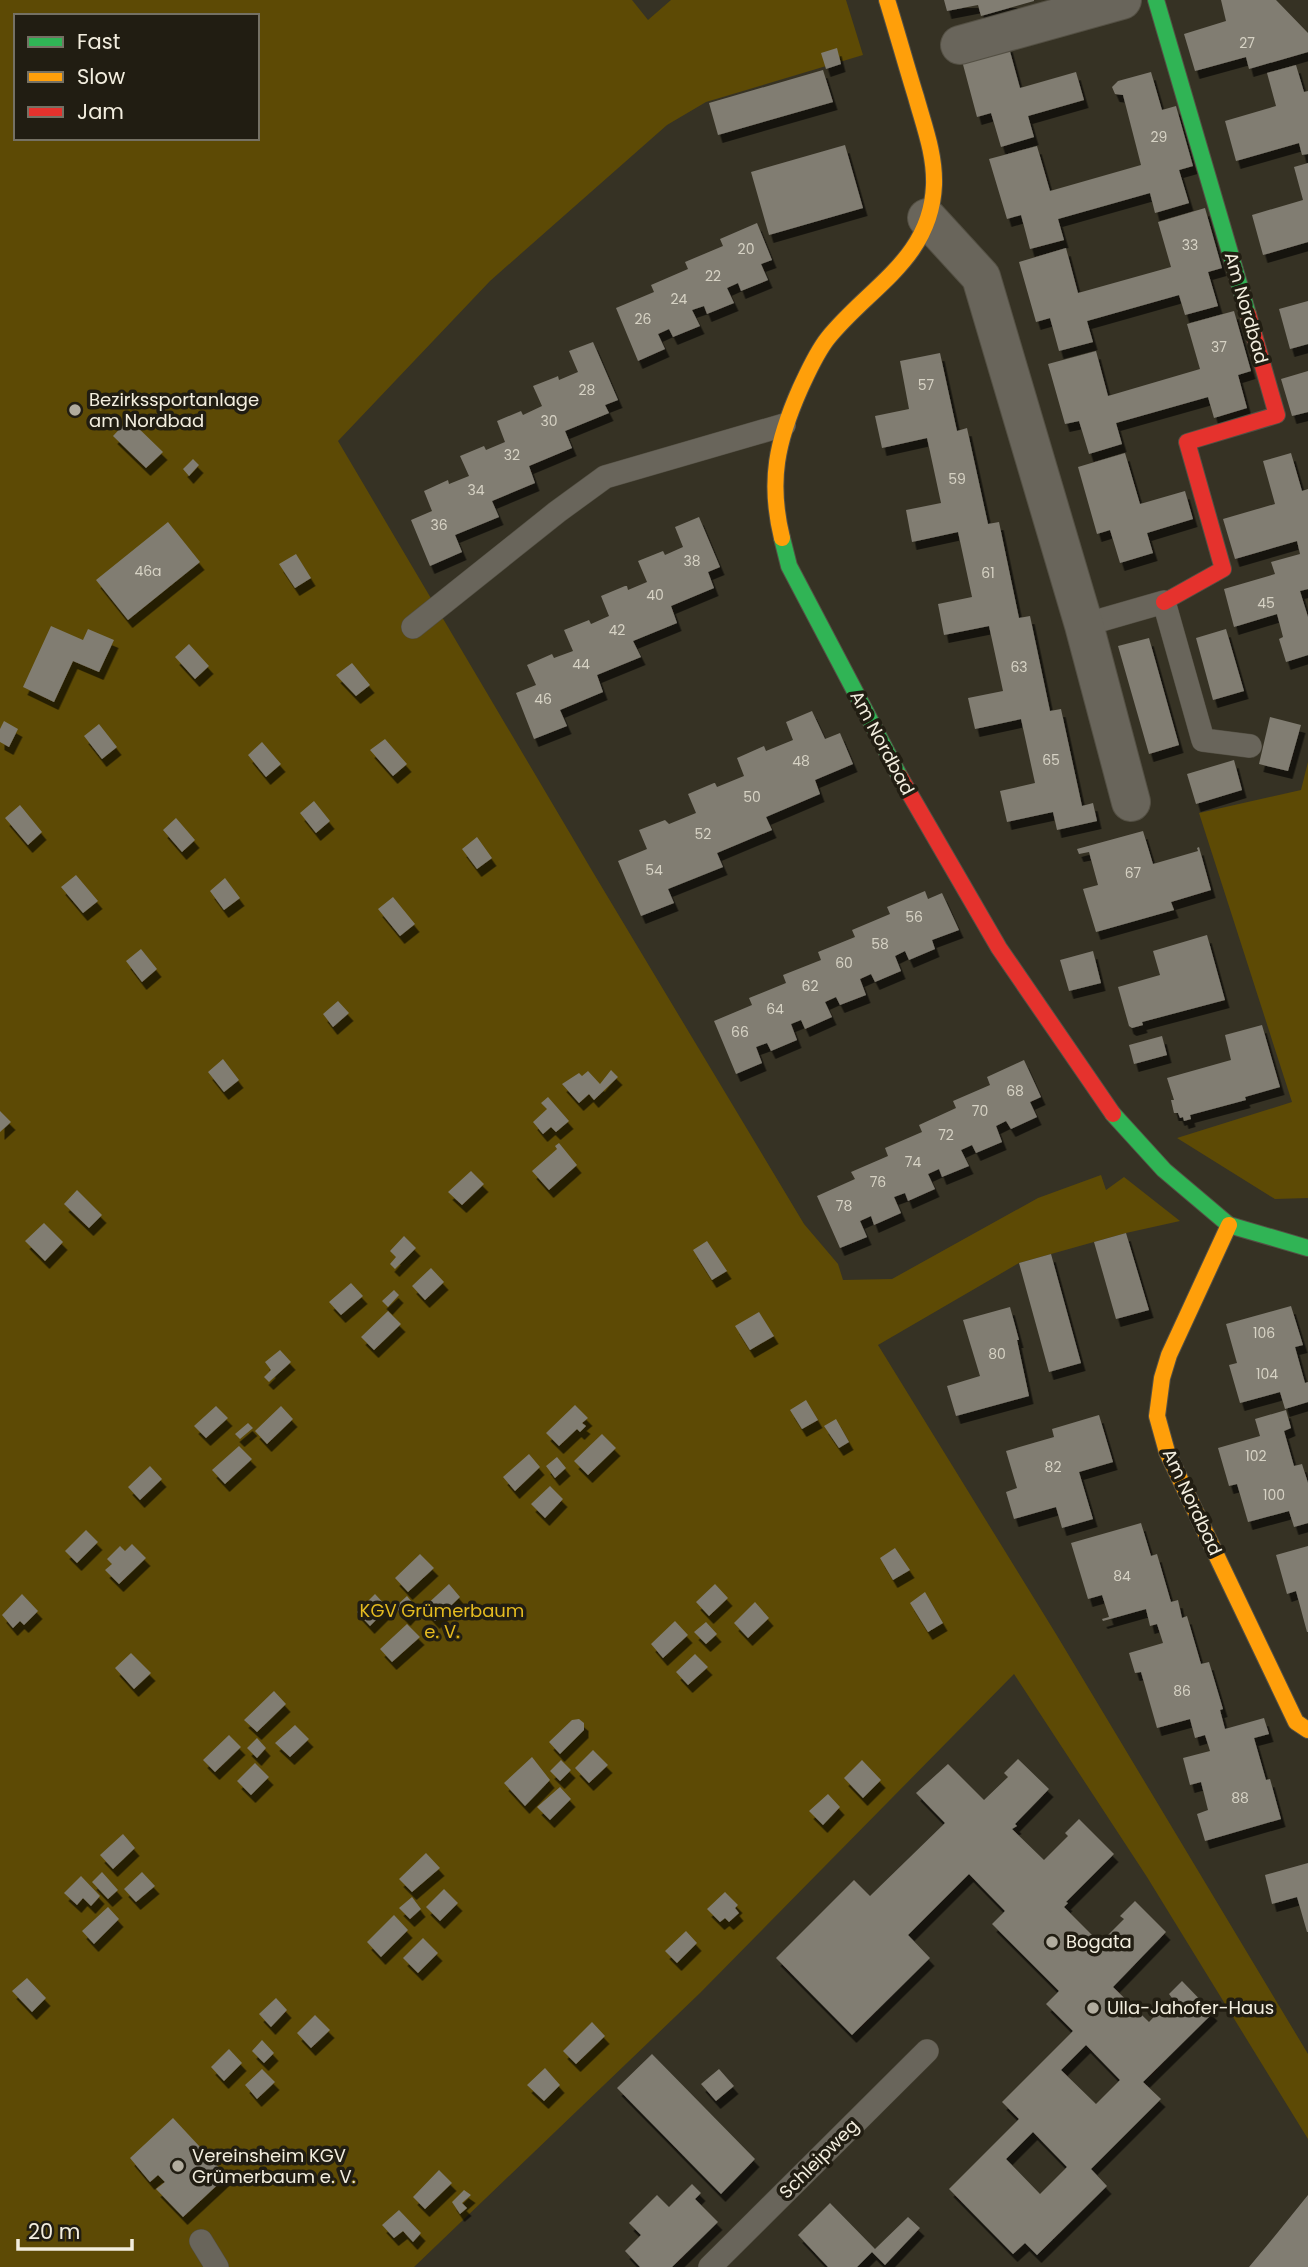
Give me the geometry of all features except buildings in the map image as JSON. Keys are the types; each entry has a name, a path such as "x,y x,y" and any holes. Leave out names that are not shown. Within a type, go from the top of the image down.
{"street":[{"name":"Am Nordbad","path":"887,0 932,151 934,186 919,240 904,261 828,338 809,369 784,425 775,465 778,518 789,566 900,778 999,948 1112,1113 1143,1150 1229,1225 1308,1248"},
{"path":"960,44 1122,0"},
{"name":"Am Nordbad","path":"1156,0 1277,415 1187,442 1223,569 1164,602"},
{"path":"927,218 981,277 1084,625 1131,802"},
{"name":"Am Nordbad","path":"1229,1225 1169,1355 1161,1378 1157,1416 1167,1452 1296,1722 1308,1730"}],"lane":[{"path":"413,627 605,477 784,425"},
{"path":"1084,625 1164,602 1203,740 1250,746"},
{"name":"Schleipweg","path":"710,2267 927,2051"},
{"path":"201,2241 217,2267"}],"green space":[{"name":"KGV Grümerbaum e. V.","path":"0,0 632,0 648,20 671,0 846,0 863,55 706,102 667,125 490,281 338,441 804,1224 838,1264 843,1280 892,1279 1038,1198 1101,1175 1106,1190 1124,1177 1180,1221 1019,1263 878,1345 1056,1634 1308,2054 1308,2139 1147,1877 1014,1674 700,1993 414,2267 0,2267"},
{"path":"1308,762 1308,1198 1275,1199 1177,1138 1292,1102 1199,813 1301,790"}],"traffic: fast":[{"path":"1156,0 1248,314"},
{"path":"782,538 789,566 900,777"},
{"path":"1113,1114 1164,1170 1229,1225 1308,1248"}],"traffic: slow":[{"path":"782,538 776,498 777,462 786,426 800,389 828,338 910,252 922,233 930,211 934,185 931,151 887,0"},
{"path":"1229,1225 1169,1355 1162,1378 1157,1416 1167,1452 1296,1722 1308,1730"}],"traffic: jam":[{"path":"1164,602 1223,569 1187,442 1277,415 1248,314"},
{"path":"900,777 999,948 1113,1114"}],"place":[{"name":"Bezirkssportanlage am Nordbad","path":"75,410"},
{"name":"Bogata","path":"1052,1942"},
{"name":"Ulla-Jahofer-Haus","path":"1093,2008"},
{"name":"Vereinsheim KGV Grümerbaum e. V.","path":"178,2166"}]}
